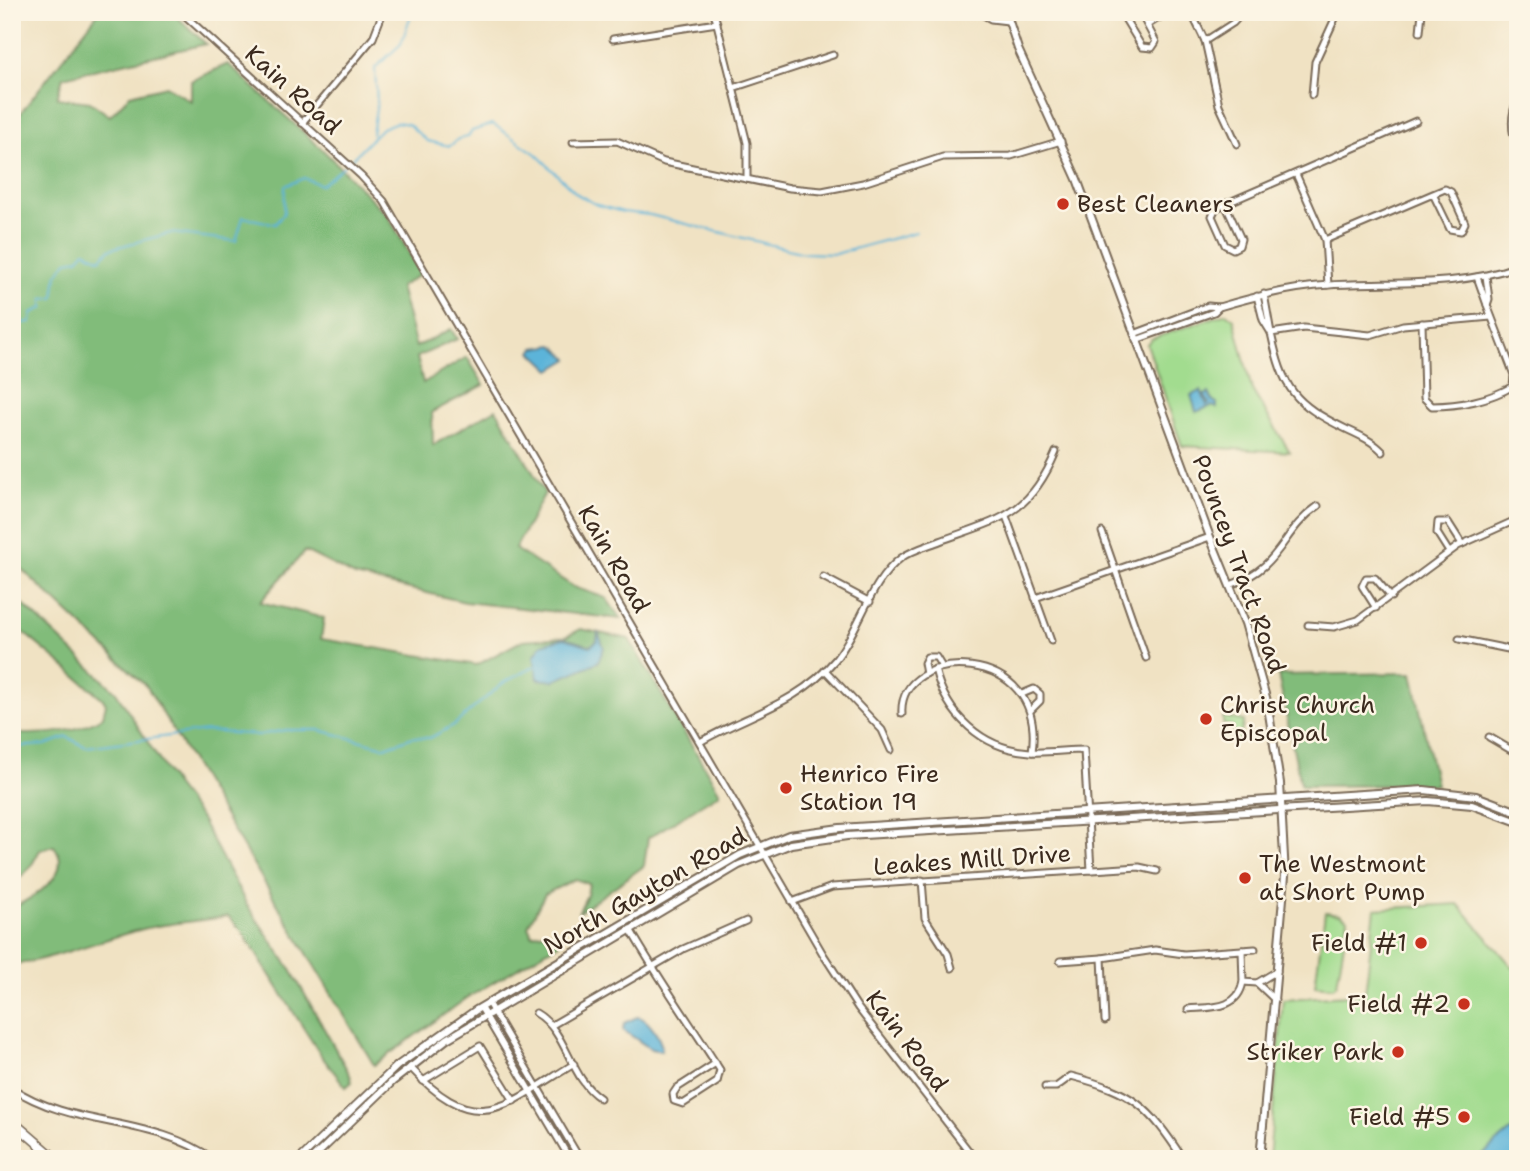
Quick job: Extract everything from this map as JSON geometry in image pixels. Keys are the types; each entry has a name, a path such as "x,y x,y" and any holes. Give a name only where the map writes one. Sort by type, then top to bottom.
{"highway":[{"path":"12,1121 56,1159"}],"main road":[{"name":"Pouncey Tract Road","path":"1006,12 1018,49 1061,141 1230,585 1253,648 1267,701 1281,798 1284,876 1260,1159"},
{"name":"North Gayton Road","path":"300,1159 397,1066 488,1003 724,864 789,835 823,830 1088,811 1441,791 1484,798 1518,811"},
{"name":"North Gayton Road","path":"314,1158 410,1067 485,1015 764,854 802,842 1282,809 1447,801 1481,807 1518,822"}],"street":[{"name":"Kain Road","path":"181,12 361,176 384,201 792,902 847,991 975,1159"},
{"path":"302,123 373,38 383,12"},
{"path":"714,12 748,149 747,179"},
{"path":"978,12 992,19 1008,21"},
{"path":"1128,12 1125,19 1128,25 1142,47 1149,49 1156,42 1149,24 1140,12"},
{"path":"1149,24 1168,12"},
{"path":"1191,12 1205,41 1219,105 1237,144"},
{"path":"1205,41 1233,23 1243,12"},
{"path":"1311,95 1315,62 1338,12"},
{"path":"1420,32 1422,12"},
{"path":"614,39 717,23"},
{"path":"733,88 833,55"},
{"path":"1518,99 1514,108 1513,126 1518,146"},
{"path":"1225,204 1241,239 1239,246 1233,249 1225,245 1212,216 1216,208 1225,204 1296,174 1416,121"},
{"path":"573,142 617,141 664,162 801,190 835,190 943,157 1011,156 1061,141"},
{"path":"1296,174 1325,240 1328,285"},
{"path":"1325,240 1443,189 1451,192 1465,223 1462,229 1456,232 1450,229 1433,194"},
{"path":"1135,337 1264,294 1328,285 1453,281 1486,276 1518,266"},
{"path":"1486,276 1489,299 1487,305"},
{"path":"1422,323 1424,398 1432,406 1448,406 1500,394 1513,386 1514,375 1477,277"},
{"path":"1264,294 1279,368 1287,387 1301,404 1383,452"},
{"path":"1257,296 1262,320 1271,333"},
{"path":"1271,333 1304,328 1370,335 1403,324 1491,317"},
{"path":"700,742 733,724 784,703 825,670 846,646 886,573 908,554 1006,516 1031,497 1046,478 1056,452"},
{"path":"1230,585 1265,568 1303,518 1318,506"},
{"path":"1006,516 1051,641"},
{"path":"1308,625 1334,627 1358,620 1449,552 1518,519"},
{"path":"1449,552 1437,533 1438,522 1448,522 1462,544"},
{"path":"1102,532 1146,657"},
{"path":"1035,598 1210,537"},
{"path":"823,577 870,602"},
{"path":"1377,608 1362,586 1366,578 1375,578 1391,597"},
{"path":"1459,639 1518,651"},
{"path":"926,674 924,663 927,657 936,657 942,667"},
{"path":"902,714 906,693 935,669 968,666 987,670 1003,677 1022,694 1031,710 1035,726 1032,752"},
{"path":"935,669 942,691 964,723 996,745 1032,752 1084,750 1091,870"},
{"path":"825,670 882,730 891,750"},
{"path":"1022,694 1034,689 1041,694 1040,701 1031,710"},
{"path":"1489,737 1518,754"},
{"name":"Leakes Mill Drive","path":"792,902 832,887 1143,867 1157,871"},
{"path":"922,880 925,918 948,954 952,968"},
{"path":"552,1025 683,949 746,921"},
{"path":"630,929 652,967 716,1063 721,1073 717,1082 683,1104 674,1101 674,1091 716,1063"},
{"path":"1060,961 1155,950 1184,954 1255,949"},
{"path":"1188,1009 1225,1006 1241,991 1241,950"},
{"path":"1102,958 1105,1021"},
{"path":"1242,982 1257,983 1278,971"},
{"path":"1257,983 1275,1000"},
{"path":"488,1003 580,1159"},
{"path":"481,1008 570,1159"},
{"path":"536,1013 552,1025 589,1090 600,1098"},
{"path":"423,1081 480,1046 514,1101"},
{"path":"410,1067 451,1103 467,1109 498,1109 574,1064"},
{"path":"1045,1087 1056,1087 1071,1076 1137,1101 1154,1116 1183,1159"},
{"path":"12,1088 54,1110 151,1132 179,1141 213,1159"}],"green space":[{"path":"99,12 172,12 206,44 63,77 57,98 90,102 110,116 130,95 166,86 191,101 191,81 228,64 323,150 388,216 421,274 400,287 416,347 451,329 457,339 417,357 423,383 467,357 484,385 432,412 433,445 496,409 545,493 515,549 574,587 606,598 621,619 465,602 355,576 305,551 260,602 324,618 321,639 477,665 523,640 565,637 581,629 629,639 720,793 648,838 644,866 578,913 589,884 575,879 545,894 528,926 532,935 549,931 561,942 467,998 374,1065 147,687 12,560 12,116 15,120","holes":["598,633 598,662 565,638 590,646 597,641"]},
{"path":"1226,313 1234,319 1252,390 1290,452 1182,446 1147,344 1151,339"},
{"path":"12,594 116,692 175,785 201,819 247,905 290,968 350,1075 352,1082 346,1087 322,1057 243,933 228,916 143,929 46,958 12,965 12,908 41,891 50,883 60,866 54,846 40,850 30,868 12,885 12,746 18,734 62,731 94,722 103,716 106,704 12,623"},
{"path":"1412,673 1436,785 1301,786 1278,675"},
{"path":"1223,717 1244,721 1239,741 1233,739 1232,726 1223,724"},
{"name":"Striker Park","path":"1458,904 1518,973 1518,1159 1269,1159 1283,999 1365,994 1375,909"},
{"path":"1325,912 1340,914 1348,919 1337,984 1333,987 1315,985"}],"water":[{"path":"554,345 569,359 551,370 532,352 535,348"},
{"path":"1201,391 1207,405 1209,403 1204,395 1209,393 1217,403 1217,408 1212,406 1196,412 1191,395"},
{"path":"598,632 604,648 598,662 554,681 538,679 534,656 542,644 564,638 590,646 597,641"},
{"path":"637,1017 646,1021 654,1030 662,1051 651,1049 623,1030 624,1023"},
{"path":"1518,1125 1518,1159 1477,1159"}],"waterway":[{"path":"372,134 377,102 375,68 401,44 412,12"},
{"path":"350,161 382,128 397,122 408,124 427,141 450,146 458,139 468,137 472,131 493,124 536,154 577,194 597,205 623,212 650,215 804,253 835,254 916,232"},
{"path":"12,324 31,322 32,313 43,308 43,299 54,298 57,275 67,261 78,259 85,251 100,259 110,249 171,233 236,241 243,217 275,224 284,213 285,186 304,178 321,185 344,166"},
{"path":"12,747 45,745 67,737 86,747 207,731 259,735 286,730 319,730 385,747 413,737 430,738 454,725 503,683 535,666"}],"place":[{"name":"Best Cleaners","path":"1063,204"},
{"name":"Christ Church Episcopal","path":"1206,719"},
{"name":"Henrico Fire Station 19","path":"786,788"},
{"name":"The Westmont at Short Pump","path":"1245,878"},
{"name":"Field #1","path":"1421,943"},
{"name":"Field #2","path":"1464,1004"},
{"name":"Striker Park","path":"1398,1052"},
{"name":"Field #5","path":"1464,1117"}]}
